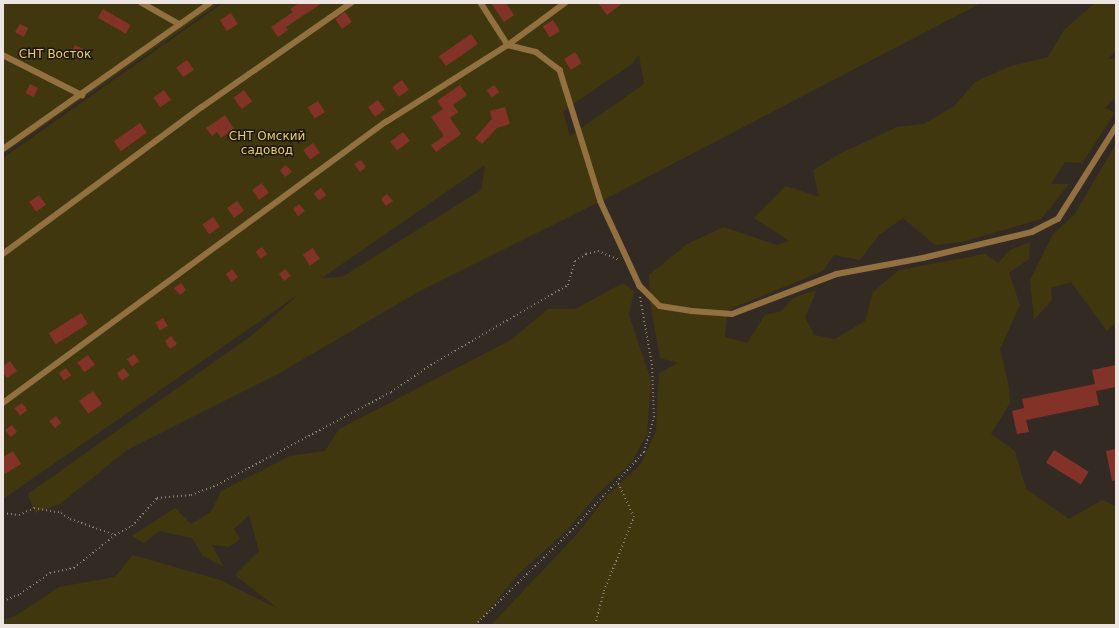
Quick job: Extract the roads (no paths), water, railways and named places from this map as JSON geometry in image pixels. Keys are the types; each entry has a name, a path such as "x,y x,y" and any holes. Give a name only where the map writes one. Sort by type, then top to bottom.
{"lane":[{"path":"142,3 179,24"},
{"path":"3,150 210,3"},
{"path":"3,254 202,107 351,3"},
{"path":"481,3 508,45 536,52 560,70 601,202 640,286 660,306 732,314 837,274 923,258 1032,232 1058,219 1116,127"},
{"path":"3,403 386,122 508,45 565,3"},
{"path":"3,55 82,95"}],"park label":[{"name":"СНТ Восток","path":"55,55"},
{"name":"СНТ Омский садовод","path":"267,144"}]}
